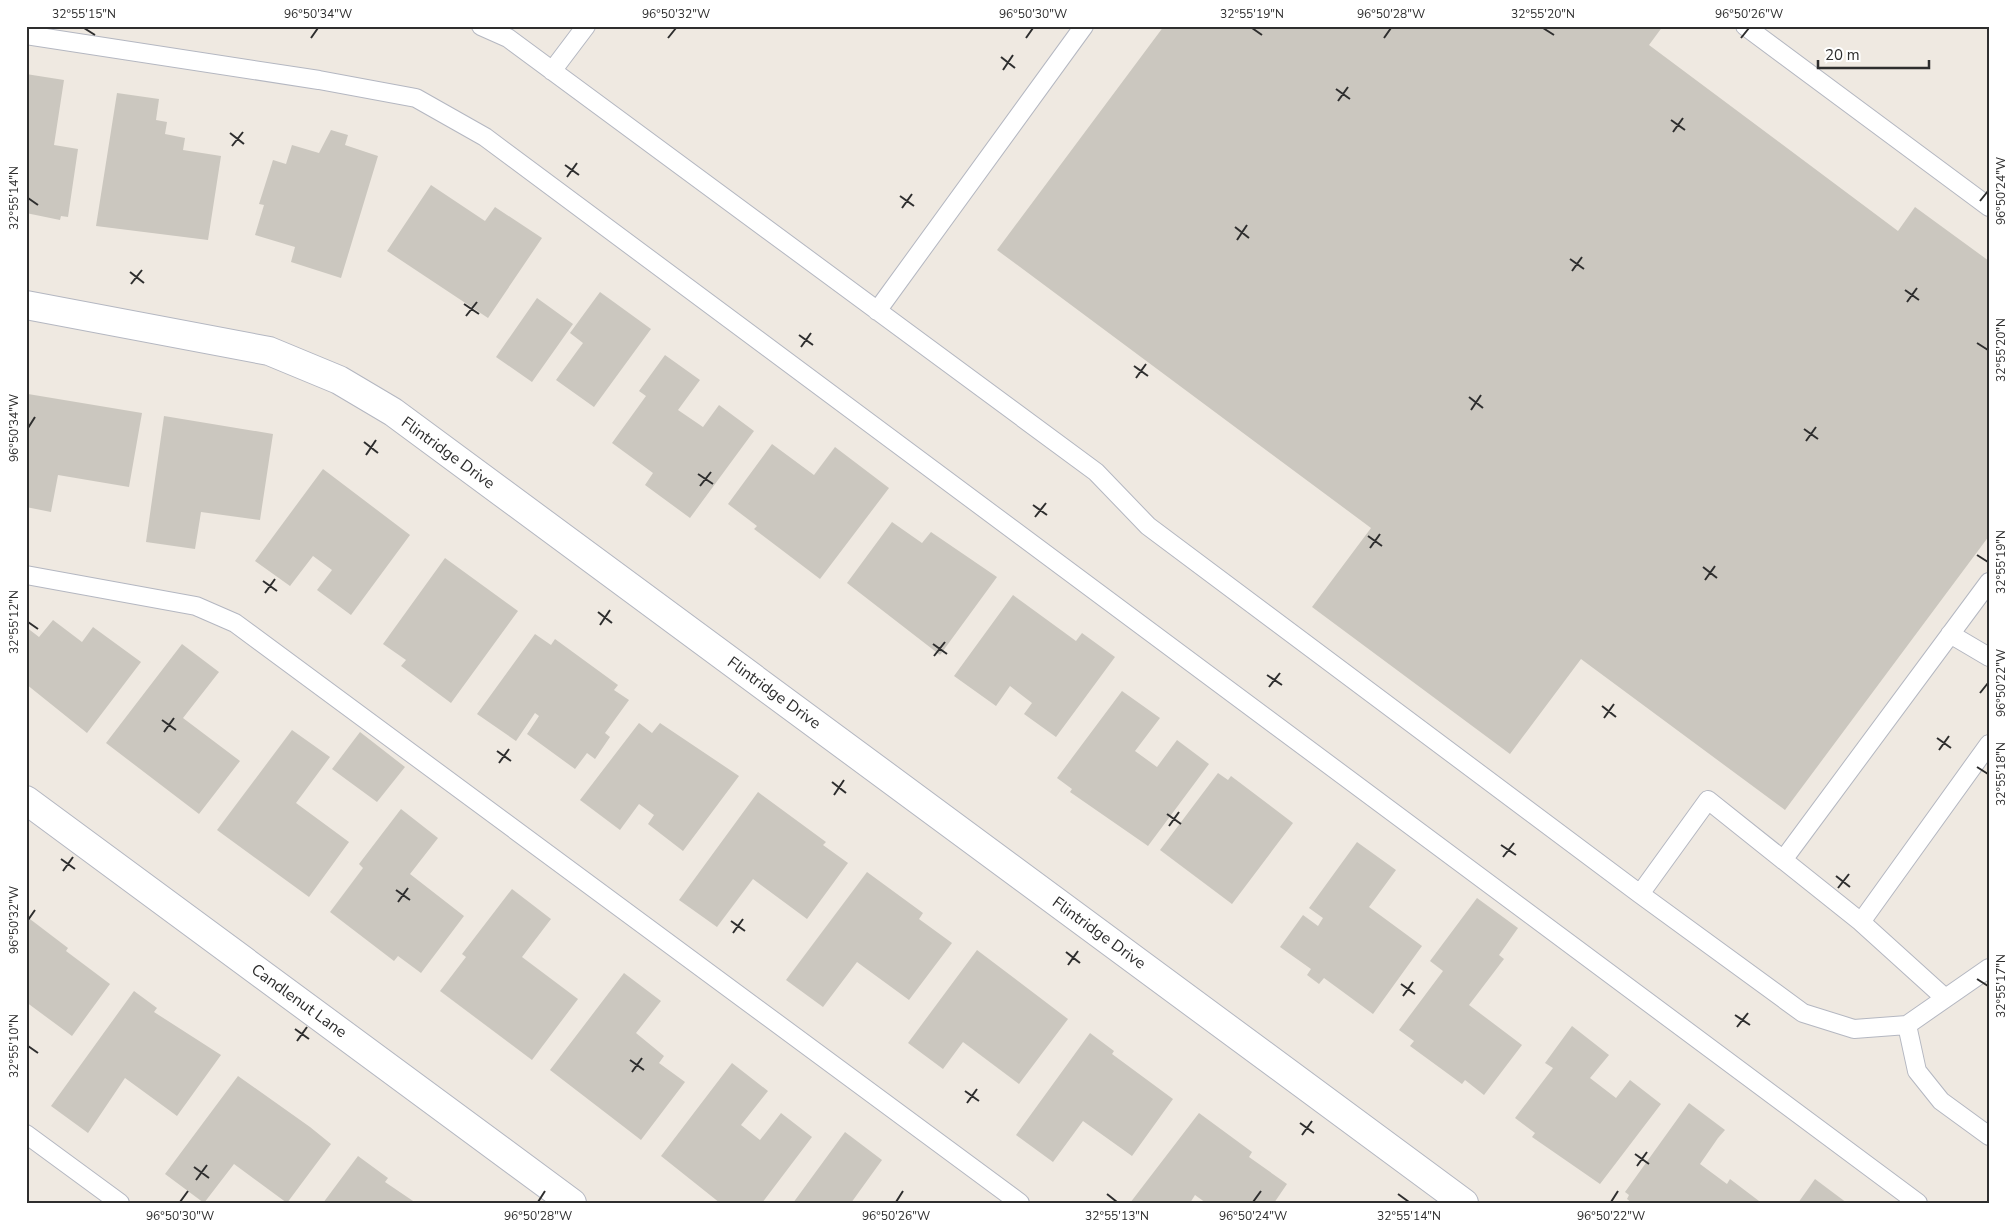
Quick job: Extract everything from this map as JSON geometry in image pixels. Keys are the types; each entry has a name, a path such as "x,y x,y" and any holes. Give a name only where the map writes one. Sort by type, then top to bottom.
{"street":[{"name":"Flintridge Drive","path":"26,305 269,351 339,380 393,412 1464,1203"},
{"name":"Candlenut Lane","path":"26,800 572,1203"}],"lane":[{"path":"482,26 508,38 1096,472 1148,526 1640,894 1803,1013 1854,1029 1907,1024 1989,968"},
{"path":"552,71 586,26"},
{"path":"878,311 1084,26"},
{"path":"1745,26 1989,207"},
{"path":"26,35 319,80 416,98 484,137 1918,1203"},
{"path":"26,575 196,606 235,623 1020,1203"},
{"path":"1783,860 1989,582"},
{"path":"1950,634 1989,657"},
{"path":"1861,922 1989,744"},
{"path":"1640,894 1708,800 1861,922 1945,998"},
{"path":"1907,1024 1917,1070 1940,1101 1989,1136"},
{"path":"26,1134 120,1203"}],"building":[{"path":"1164,26 1663,26 1649,45 1898,231 1915,207 1989,261 1989,536 1785,810 1581,659 1510,754 1312,607 1371,528 997,250"},
{"path":"26,74 64,80 54,145 78,149 68,217 61,216 60,220 26,213"},
{"path":"117,93 159,99 156,120 167,122 165,134 185,138 183,150 221,156 208,240 96,226"},
{"path":"331,130 348,135 345,145 378,156 341,278 291,262 295,247 255,235 264,205 259,204 273,160 286,164 292,145 319,153"},
{"path":"431,185 485,221 495,207 542,238 488,318 387,251"},
{"path":"600,292 651,329 594,407 556,380 583,343 570,333"},
{"path":"537,298 573,324 532,382 496,357"},
{"path":"665,355 700,380 678,410 703,427 719,405 754,431 690,518 645,485 653,473 612,443 646,396 639,391"},
{"path":"28,394 142,413 129,487 58,475 51,512 26,507 26,403"},
{"path":"164,416 273,434 260,520 201,512 195,549 146,542"},
{"path":"772,444 814,475 835,447 889,488 820,579 754,529 757,526 728,504"},
{"path":"323,469 410,535 351,615 317,590 332,570 313,556 290,586 255,561"},
{"path":"892,522 922,543 931,532 997,577 940,655 847,583"},
{"path":"445,558 518,611 451,703 401,666 406,660 383,644"},
{"path":"1013,595 1076,641 1082,633 1115,657 1056,737 1024,714 1032,703 1010,686 996,706 954,676"},
{"path":"53,620 82,642 93,627 141,662 87,733 26,684 26,627 39,637"},
{"path":"535,634 551,645 555,639 618,685 614,690 629,700 605,733 610,737 595,759 587,753 575,769 527,734 539,716 535,713 516,741 477,714"},
{"path":"182,644 219,672 183,718 240,761 199,814 106,743"},
{"path":"1122,691 1160,718 1135,751 1157,767 1177,740 1209,764 1148,846 1070,792 1072,789 1057,778"},
{"path":"639,723 652,733 660,723 739,776 683,851 648,824 654,815 639,804 620,830 580,800"},
{"path":"292,730 330,757 296,803 349,842 309,897 217,830"},
{"path":"360,732 405,767 377,802 332,769"},
{"path":"1218,773 1228,780 1231,776 1293,823 1232,904 1160,850"},
{"path":"758,792 826,842 823,845 848,863 807,919 753,879 717,927 679,900"},
{"path":"401,809 438,838 410,874 464,916 421,973 398,956 394,961 330,912 363,868 359,864"},
{"path":"1357,842 1396,870 1369,907 1422,946 1373,1014 1324,978 1319,984 1307,975 1311,969 1280,947 1303,915 1318,926 1323,918 1309,908"},
{"path":"867,872 923,913 919,919 952,943 909,1000 857,962 823,1007 786,980"},
{"path":"512,889 551,919 522,957 578,999 532,1060 440,991 466,957 462,954"},
{"path":"1477,898 1518,928 1499,955 1504,959 1469,1005 1522,1045 1484,1095 1465,1080 1462,1084 1410,1046 1414,1041 1399,1030 1443,971 1430,961"},
{"path":"26,916 68,948 66,951 110,984 72,1036 26,1002"},
{"path":"977,950 1068,1019 1019,1084 963,1042 943,1069 908,1043"},
{"path":"624,973 661,1001 636,1033 664,1056 659,1063 685,1082 641,1140 550,1070"},
{"path":"134,991 157,1008 154,1012 221,1055 177,1116 125,1078 88,1133 51,1106"},
{"path":"1572,1026 1609,1055 1590,1078 1616,1098 1630,1080 1661,1104 1600,1184 1532,1137 1535,1133 1515,1118 1553,1068 1545,1063"},
{"path":"1090,1033 1114,1051 1112,1054 1173,1099 1132,1156 1083,1121 1053,1162 1016,1135"},
{"path":"732,1063 768,1091 741,1125 760,1140 781,1113 812,1137 762,1203 720,1203 661,1156"},
{"path":"238,1076 331,1144 287,1203 234,1164 204,1203 165,1174"},
{"path":"1689,1103 1725,1130 1700,1164 1727,1184 1730,1179 1759,1201 1758,1203 1632,1203 1627,1199 1629,1195 1625,1192"},
{"path":"1199,1113 1252,1152 1249,1157 1287,1184 1274,1203 1206,1203 1195,1195 1190,1203 1130,1203"},
{"path":"845,1132 882,1160 851,1203 793,1203"},
{"path":"358,1156 388,1178 385,1182 416,1203 323,1203"},
{"path":"1815,1179 1847,1203 1798,1203"}]}
